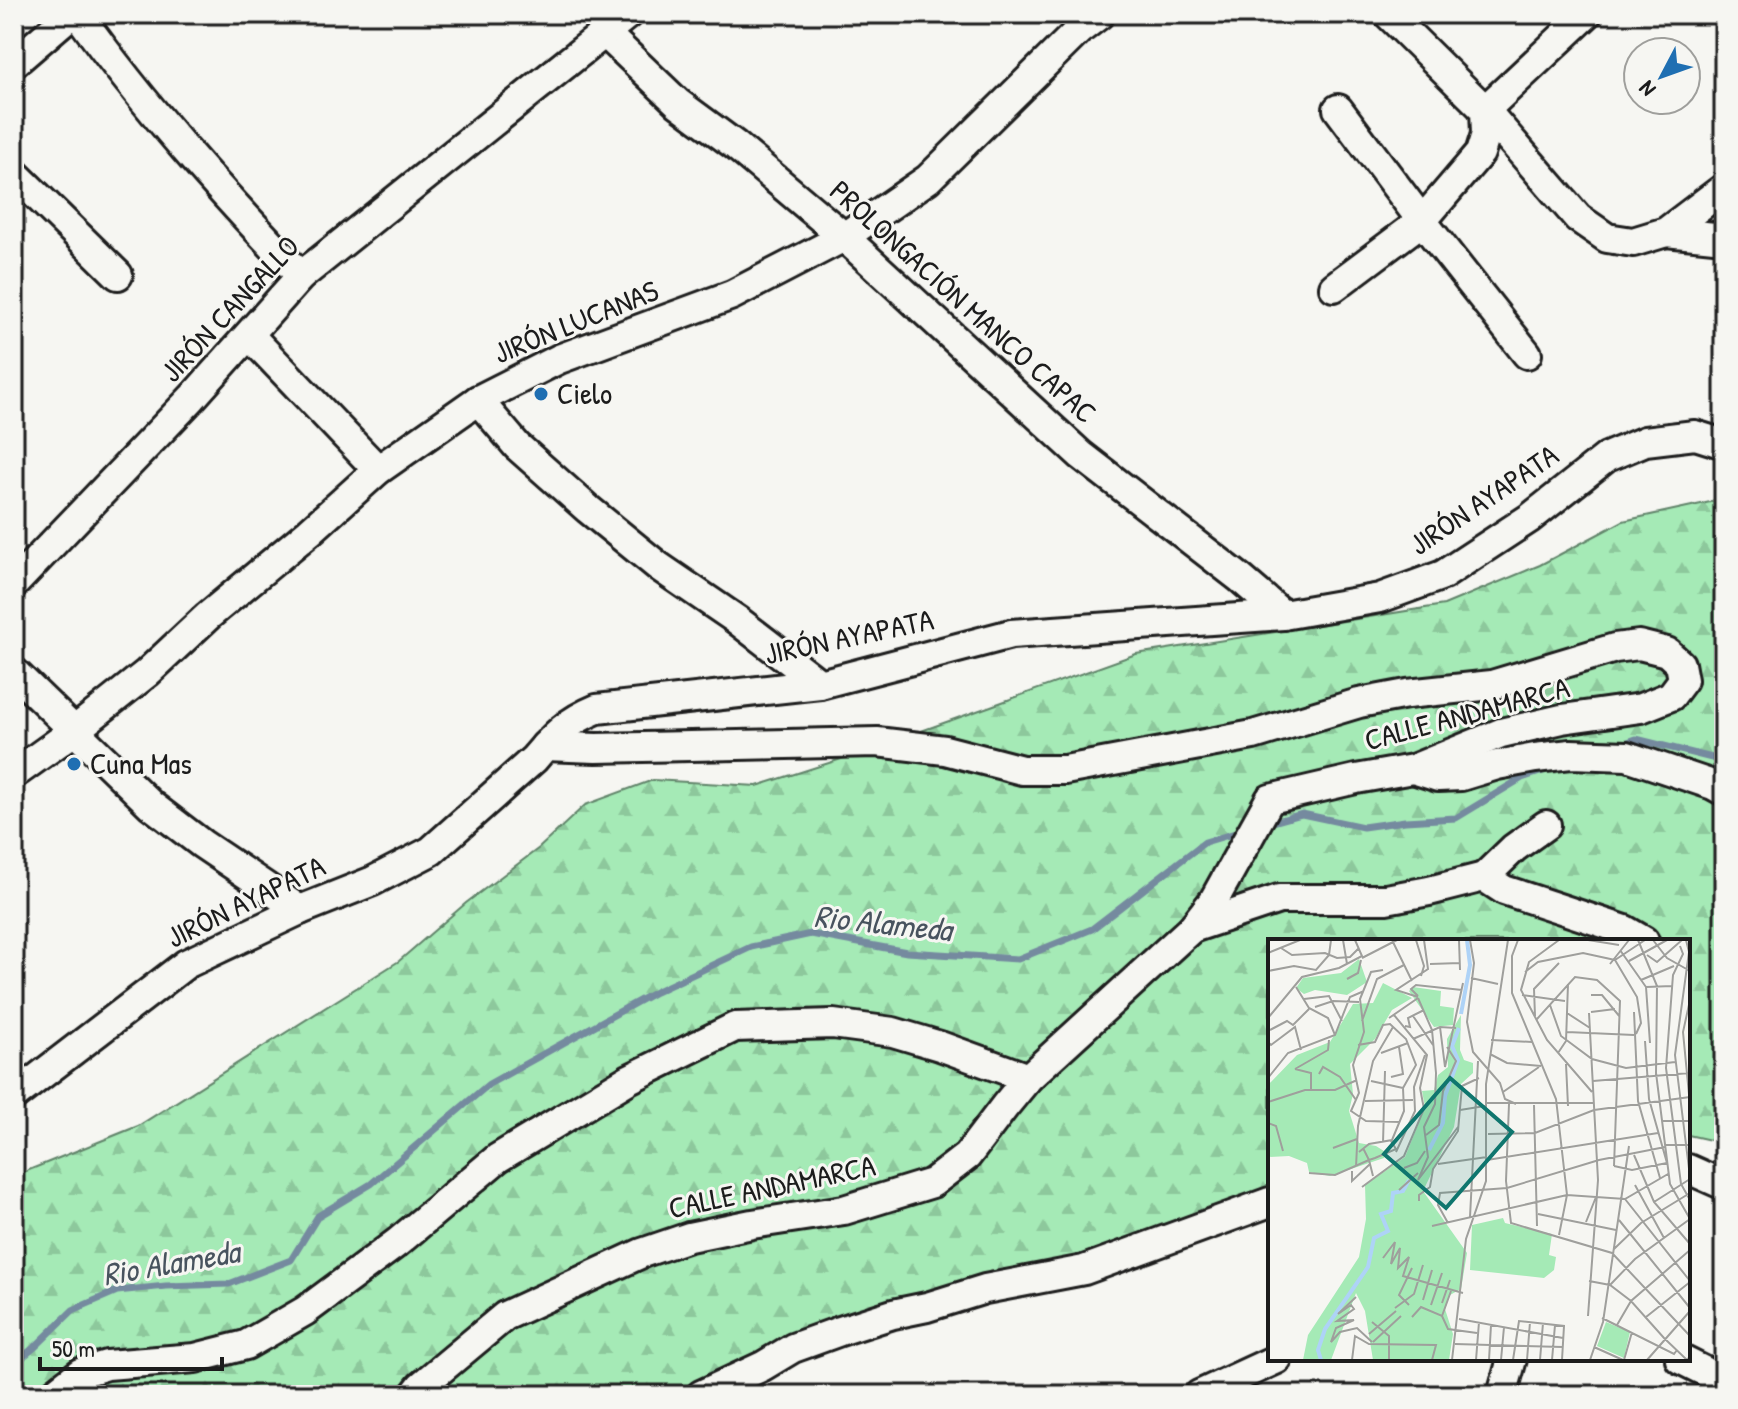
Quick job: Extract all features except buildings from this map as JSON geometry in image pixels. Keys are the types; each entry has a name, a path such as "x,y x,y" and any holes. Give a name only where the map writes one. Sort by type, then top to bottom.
{"street":[{"path":"14,63 71,14"},
{"path":"78,14 159,119 229,200 301,276"},
{"name":"JIRÓN CANGALLO","path":"14,584 192,398 301,276 628,14"},
{"name":"JIRÓN LUCANAS","path":"14,774 147,673 208,616 378,470 478,400 559,359 732,295 844,237 928,179 1079,30 1100,14"},
{"path":"1388,14 1485,110 1578,218 1607,238 1633,242 1666,232 1724,188"},
{"path":"1334,287 1422,221 1480,153 1486,134 1485,110 1587,14"},
{"name":"PROLONGACIÓN MANCO CAPAC","path":"605,33 678,103 735,145 844,237 1081,455 1283,615"},
{"path":"1338,109 1527,354"},
{"path":"14,173 118,275"},
{"path":"1666,232 1724,238"},
{"path":"249,335 378,470"},
{"path":"478,400 517,446 588,509 658,566 737,620 820,684"},
{"name":"JIRÓN AYAPATA","path":"14,1096 186,964 300,910 373,881 431,851 534,759 574,718 597,709 820,684 1011,634 1283,615 1380,598 1443,575 1530,518 1607,457 1645,441 1695,435 1724,444"},
{"name":"CALLE ANDAMARCA","path":"414,1395 505,1316 642,1253 689,1237 844,1210 932,1183 967,1156 1028,1078 1192,928 1214,900 1270,799 1413,769 1501,733 1562,719 1641,708 1671,696 1683,680 1680,664 1667,652 1639,645 1615,648 1492,685 1407,694 1359,703 1253,735 1065,770 1022,770 945,750 877,742 596,748 545,746"},
{"path":"14,672 151,805 202,844 300,910"},
{"path":"1413,769 1438,777 1461,776 1535,758 1571,754 1627,756 1724,791"},
{"path":"1192,928 1279,899 1386,899 1484,877 1514,848 1546,825"},
{"path":"1484,877 1504,890 1625,930 1641,939"},
{"path":"52,1395 80,1373 107,1365 195,1358 246,1345 305,1311 398,1242 498,1158 629,1079 735,1027 833,1024 893,1032 1028,1078"},
{"path":"1690,1170 1724,1185"},
{"path":"701,1395 793,1348 840,1331 985,1289 1084,1270 1268,1203"},
{"path":"1199,1395 1273,1361"},
{"path":"1502,1395 1511,1361"},
{"path":"1684,1361 1724,1381"}],"green space":[{"path":"1724,499 1724,1143 1690,1135 1690,939 1268,939 1268,1196 696,1395 14,1395 14,1176 138,1126 399,961 466,903 539,848 585,805 653,780 757,786 857,754 1136,654 1444,605 1540,565 1623,521"}],"waterway":[{"name":"Rio Alameda","path":"1622,744 1636,739 1724,761"},
{"name":"Rio Alameda","path":"1266,824 1302,814 1363,827 1456,818 1522,778 1549,769"},
{"name":"Rio Alameda","path":"14,1364 73,1310 117,1291 229,1284 291,1260 318,1216 371,1184 489,1084 655,992 751,947 811,934 907,952 1018,959 1092,929 1205,842 1242,831"}],"place":[{"name":"Cielo","path":"541,394"},
{"name":"Cuna Mas","path":"74,764"}]}
